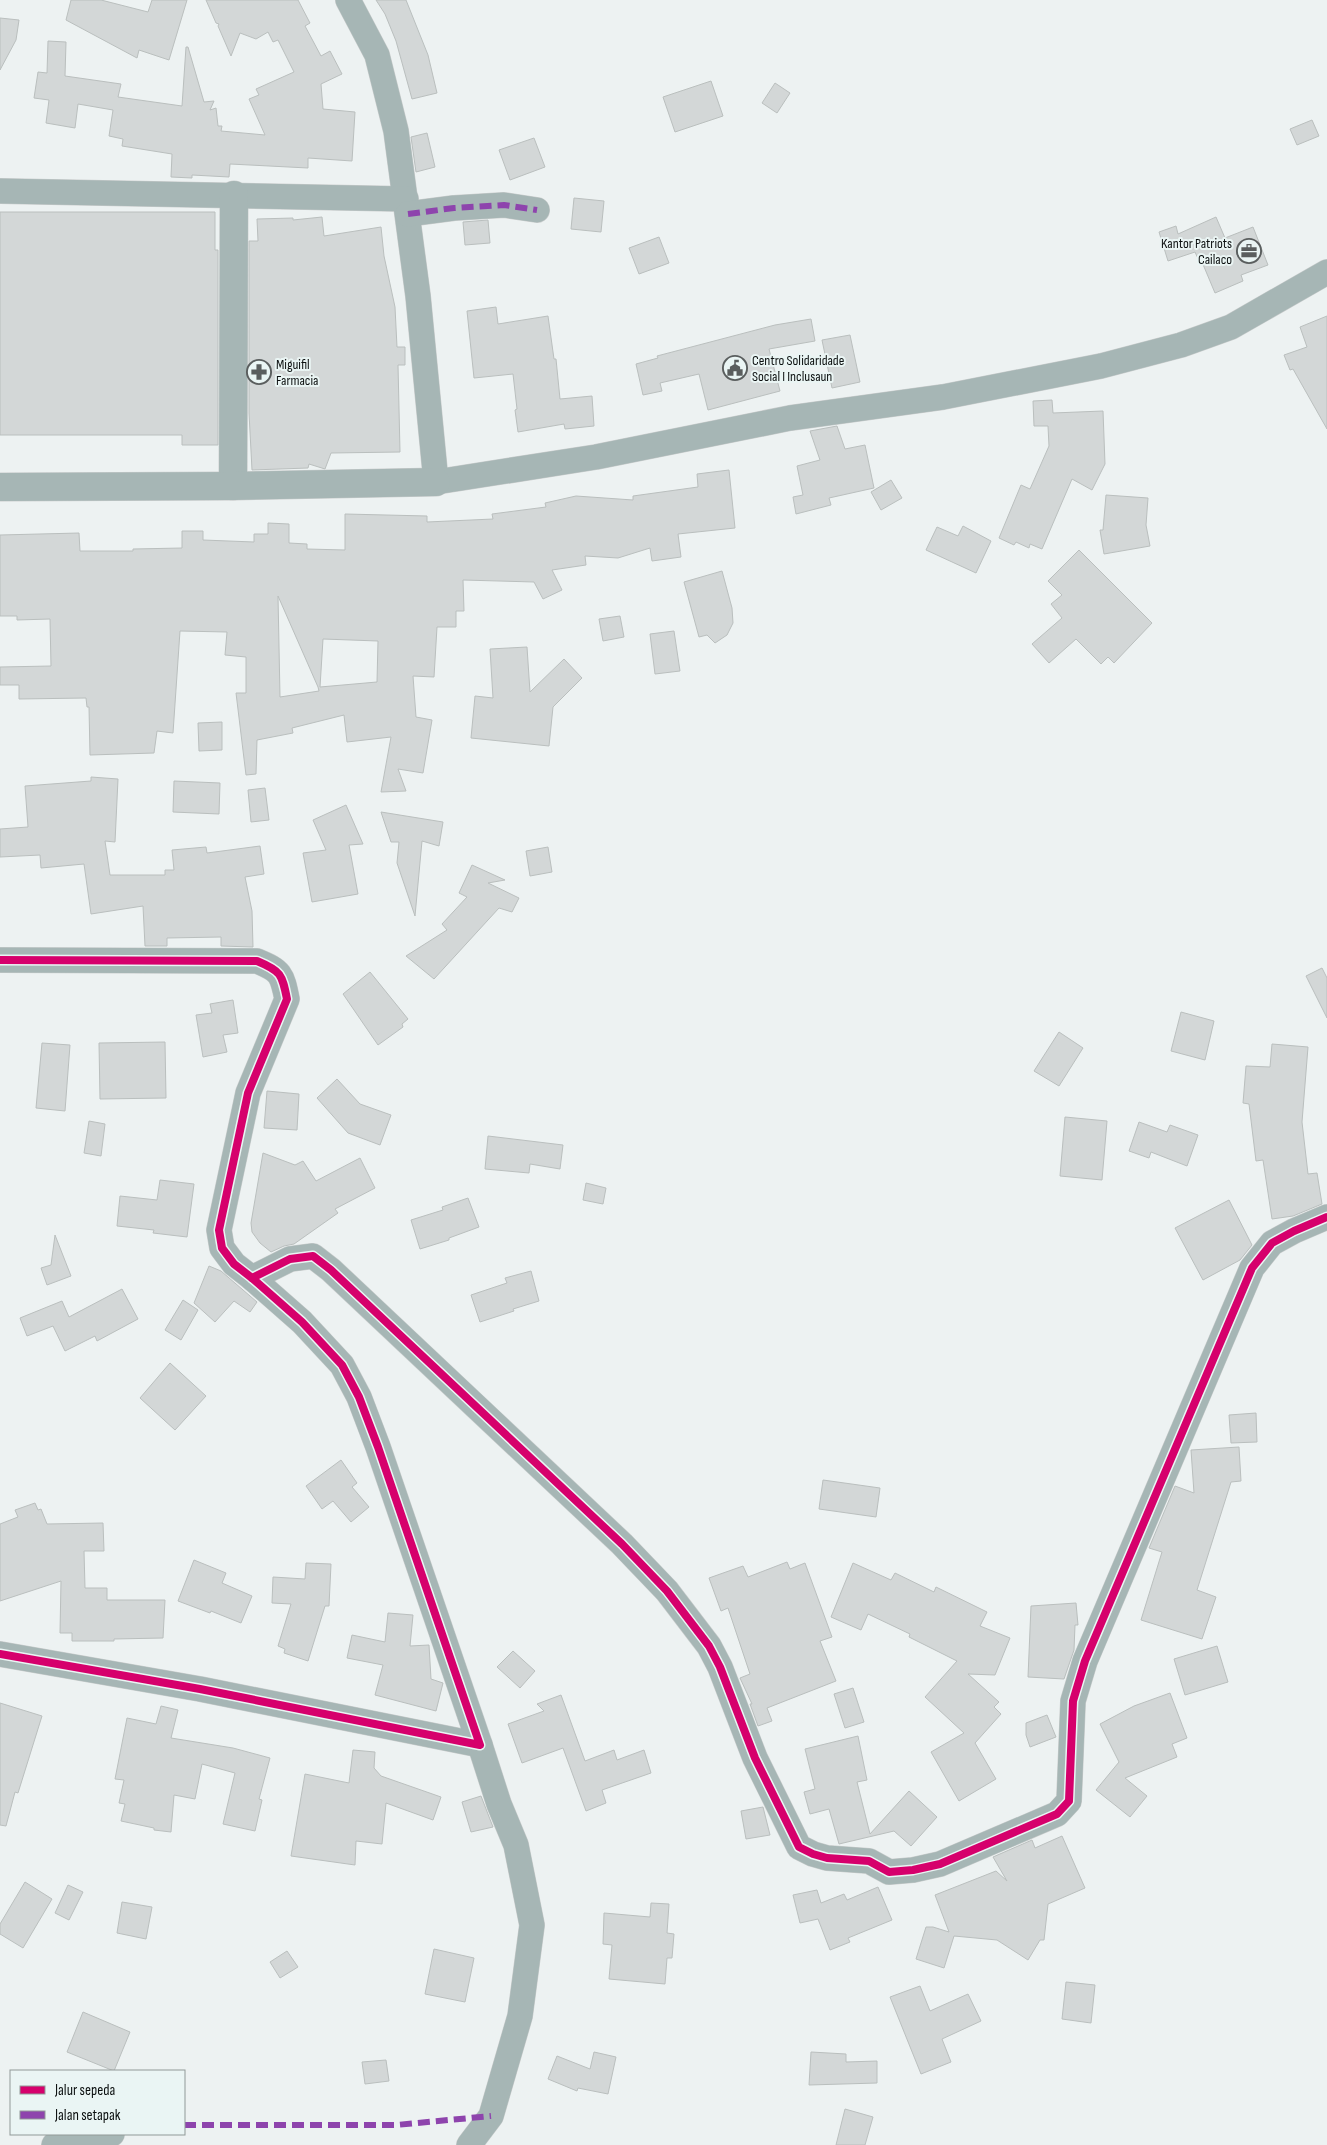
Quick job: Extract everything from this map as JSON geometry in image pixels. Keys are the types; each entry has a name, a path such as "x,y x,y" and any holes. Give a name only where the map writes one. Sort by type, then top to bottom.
{"street":[{"path":"348,0 377,55 396,131 418,296 436,482"},
{"path":"0,191 234,195 407,207 454,208 504,205 537,210"},
{"path":"233,486 234,195"},
{"path":"0,487 233,486 436,482 596,457 790,418 943,397 1101,366 1181,346 1231,327 1326,274"},
{"path":"0,960 258,961 276,969 284,983 287,999 248,1093 219,1230 222,1248 234,1264 302,1322 342,1365 359,1397 378,1447 499,1804 516,1845 532,1925 520,2016 491,2116 469,2145"},
{"path":"252,1278 290,1258 313,1256 331,1270 622,1544 667,1591 713,1653 755,1758 799,1847 827,1858 869,1862 889,1872 912,1870 940,1864 1057,1814 1069,1801 1073,1701 1085,1661 1252,1268 1272,1243 1327,1217"},
{"path":"0,1654 200,1689 480,1745"},
{"path":"54,2145 107,2135"}],"building":[{"path":"71,0 101,0 148,12 152,0 187,0 169,60 139,50 137,58 66,20"},
{"path":"206,0 298,0 310,23 305,26 321,56 330,51 342,74 321,84 323,109 355,112 352,161 308,158 308,168 230,164 229,177 192,175 192,178 171,177 172,154 122,146 123,139 109,136 113,110 78,104 75,128 46,123 49,100 34,98 38,72 47,73 48,41 66,42 65,76 121,84 118,97 182,106 186,47 188,47 204,102 214,101 210,110 216,108 218,126 222,126 221,131 265,135 249,99 259,95 256,89 294,72 278,40 273,42 268,32 256,39 240,33 231,56 218,26 219,24 216,23"},
{"path":"376,0 406,0 428,55 437,93 412,99 396,41 385,14"},
{"path":"0,18 19,20 16,40 0,70"},
{"path":"711,81 723,116 675,132 663,97"},
{"path":"775,83 790,93 777,113 762,103"},
{"path":"1312,120 1319,136 1297,145 1290,129"},
{"path":"427,133 435,167 416,172 411,137"},
{"path":"534,138 545,167 510,180 499,150"},
{"path":"574,198 604,201 601,232 571,229"},
{"path":"0,212 215,212 215,250 218,250 218,445 182,445 182,435 0,435"},
{"path":"322,217 324,236 381,227 384,256 395,307 397,347 405,347 405,365 398,365 400,452 331,453 325,469 309,464 308,468 252,470 249,413 249,241 258,241 257,219 293,218 293,220"},
{"path":"1216,217 1225,238 1253,227 1268,265 1241,275 1243,281 1215,293 1202,262 1200,263 1195,252 1168,261 1159,232 1176,226 1178,234"},
{"path":"488,220 490,243 465,245 463,222"},
{"path":"659,237 669,263 639,274 629,248"},
{"path":"496,307 498,324 548,316 554,359 556,359 560,399 592,396 594,426 565,429 564,424 518,432 513,374 474,378 467,311"},
{"path":"1327,316 1327,429 1293,369 1290,370 1284,355 1307,347 1300,327"},
{"name":"Centro Solidaridade Social I Inclusaun","path":"811,319 815,341 769,349 780,391 708,410 699,374 660,383 662,391 643,395 636,364 658,358 657,356 775,325"},
{"path":"850,335 860,382 832,388 822,340"},
{"path":"1052,400 1053,413 1103,411 1105,464 1092,490 1072,479 1042,549 1030,544 1029,548 1016,542 1014,545 999,538 1021,485 1030,489 1049,446 1048,426 1034,426 1033,401"},
{"path":"837,426 845,449 865,445 874,488 829,498 831,505 796,514 793,497 803,495 797,466 820,460 810,431"},
{"path":"729,470 735,528 678,534 681,557 652,561 650,548 618,558 585,556 586,565 552,570 562,590 543,599 534,582 463,580 464,611 456,611 456,627 437,627 434,677 413,676 416,717 432,720 423,773 398,769 406,791 381,792 391,737 347,742 344,715 292,728 293,733 257,740 256,774 246,775 236,693 246,693 246,657 225,655 227,632 180,631 173,733 157,731 154,753 90,755 89,707 87,707 86,698 19,699 19,685 0,685 0,667 51,666 50,619 17,620 17,616 0,616 0,535 79,533 80,551 133,551 133,549 182,548 182,531 203,531 203,540 254,542 254,534 268,534 268,523 289,524 289,543 307,544 307,549 345,550 345,514 427,516 427,522 493,519 492,514 546,507 545,503 576,496 633,500 633,496 698,487 697,474","holes":["278,596 318,687 319,691 280,697","323,639 378,641 377,682 320,687"]},
{"path":"891,480 902,498 881,510 871,492"},
{"path":"1106,495 1148,498 1146,525 1150,546 1104,554 1100,530 1103,530"},
{"path":"963,526 991,541 976,573 926,550 937,527 958,536"},
{"path":"1079,550 1152,623 1114,663 1108,657 1101,664 1076,639 1049,663 1032,644 1062,618 1051,604 1062,595 1048,581"},
{"path":"722,571 732,608 733,623 727,635 715,643 707,635 699,637 684,582"},
{"path":"620,616 624,637 603,641 599,619"},
{"path":"674,631 680,671 655,674 650,634"},
{"path":"527,647 530,692 564,659 582,678 553,707 549,746 471,738 475,696 493,698 490,649"},
{"path":"222,722 222,750 199,751 198,723"},
{"path":"91,777 118,779 115,842 105,841 110,875 165,875 165,870 174,870 172,850 206,847 207,853 260,846 264,874 245,877 252,911 253,947 221,946 221,937 167,938 167,946 145,946 143,906 91,914 84,864 41,868 40,855 0,857 0,829 28,827 25,786 91,781"},
{"path":"174,781 220,783 219,814 173,812"},
{"path":"265,788 269,820 251,822 248,790"},
{"path":"346,805 363,844 349,845 358,894 312,902 303,853 326,850 313,820"},
{"path":"381,812 443,822 439,846 422,841 415,916 397,863 399,842 391,842"},
{"path":"548,847 552,872 530,876 526,851"},
{"path":"472,865 505,880 488,883 519,898 512,912 499,908 434,979 406,956 447,930 442,924 467,897 459,893"},
{"path":"1322,968 1327,978 1327,1018 1306,976"},
{"path":"370,972 408,1019 402,1024 403,1027 378,1045 343,994"},
{"path":"233,1000 238,1033 223,1035 227,1052 203,1057 196,1015 212,1013 210,1004"},
{"path":"1181,1012 1214,1021 1205,1060 1171,1051"},
{"path":"1059,1032 1083,1048 1059,1086 1034,1071"},
{"path":"165,1042 166,1098 100,1099 99,1043"},
{"path":"42,1043 70,1045 65,1111 36,1108"},
{"path":"1272,1044 1308,1047 1302,1122 1308,1174 1317,1173 1322,1204 1293,1216 1272,1219 1263,1160 1256,1161 1249,1104 1243,1103 1246,1066 1270,1067"},
{"path":"337,1079 360,1104 391,1115 380,1145 348,1133 317,1098"},
{"path":"267,1091 299,1094 297,1130 264,1128"},
{"path":"1065,1117 1107,1121 1102,1180 1060,1176"},
{"path":"89,1121 105,1124 101,1156 84,1153"},
{"path":"1139,1122 1167,1132 1170,1125 1198,1135 1187,1166 1151,1152 1149,1158 1129,1151"},
{"path":"488,1136 563,1145 560,1169 530,1164 529,1173 485,1169"},
{"path":"263,1153 295,1165 303,1161 316,1181 360,1158 375,1188 335,1209 338,1213 294,1244 271,1252 260,1243 252,1232 251,1223"},
{"path":"160,1180 194,1184 187,1237 153,1233 154,1230 117,1226 120,1196 157,1200"},
{"path":"586,1183 606,1188 603,1204 583,1200"},
{"path":"468,1198 479,1227 449,1238 449,1240 420,1249 411,1220 443,1210 442,1207"},
{"path":"1229,1200 1252,1245 1240,1260 1203,1280 1175,1228"},
{"path":"55,1235 71,1276 47,1285 41,1268 51,1265"},
{"path":"209,1266 221,1271 257,1302 250,1312 234,1301 215,1322 194,1303"},
{"path":"531,1271 539,1301 480,1322 471,1295 507,1283 505,1278"},
{"path":"122,1289 138,1319 97,1341 95,1336 65,1351 53,1326 27,1336 20,1318 62,1301 69,1317"},
{"path":"183,1300 198,1310 181,1340 165,1330"},
{"path":"170,1363 206,1396 175,1430 140,1398"},
{"path":"1256,1413 1257,1442 1231,1443 1229,1415"},
{"path":"1239,1447 1241,1481 1231,1482 1197,1590 1216,1597 1202,1639 1141,1620 1162,1552 1149,1548 1175,1486 1194,1493 1191,1450"},
{"path":"341,1460 357,1483 352,1487 369,1507 351,1522 333,1501 322,1509 306,1486"},
{"path":"823,1480 880,1488 876,1517 819,1509"},
{"path":"35,1503 38,1510 41,1509 47,1524 103,1523 104,1551 84,1551 85,1588 107,1588 107,1600 165,1600 163,1638 72,1641 72,1633 60,1633 61,1581 0,1601 0,1524 18,1517 15,1510"},
{"path":"194,1560 226,1573 222,1583 252,1596 241,1623 178,1601"},
{"path":"787,1562 790,1569 805,1563 832,1637 820,1641 836,1681 767,1708 772,1721 758,1726 750,1704 752,1704 740,1678 750,1674 728,1608 721,1611 709,1578 743,1566 748,1577"},
{"path":"306,1563 331,1564 329,1606 325,1606 308,1661 284,1653 285,1649 278,1646 291,1604 272,1603 273,1577 305,1579"},
{"path":"853,1563 891,1580 895,1573 934,1592 936,1587 987,1612 980,1626 1010,1638 995,1675 968,1674 999,1702 994,1707 1001,1714 975,1743 996,1779 959,1801 931,1752 964,1733 925,1697 957,1661 909,1637 910,1634 868,1614 861,1630 831,1617"},
{"path":"1076,1603 1078,1625 1075,1625 1074,1650 1064,1679 1028,1677 1031,1606"},
{"path":"388,1613 413,1615 410,1646 429,1645 431,1679 443,1683 436,1711 375,1695 383,1665 347,1658 352,1635 385,1642"},
{"path":"1217,1646 1228,1682 1185,1695 1174,1659"},
{"path":"513,1651 535,1671 520,1688 497,1667"},
{"path":"853,1688 864,1722 845,1728 834,1694"},
{"path":"1170,1693 1187,1738 1172,1744 1177,1757 1125,1778 1147,1796 1130,1817 1096,1790 1119,1762 1100,1724 1134,1706"},
{"path":"561,1695 585,1761 614,1750 617,1760 644,1750 651,1773 602,1790 606,1803 586,1811 563,1748 522,1763 508,1724 544,1711 537,1704"},
{"path":"0,1703 42,1716 18,1793 15,1792 6,1826 0,1825"},
{"path":"161,1706 178,1710 171,1738 233,1748 270,1758 259,1799 262,1800 255,1831 223,1824 235,1773 202,1764 195,1799 174,1795 171,1832 154,1830 154,1828 121,1821 125,1804 119,1803 124,1780 115,1779 127,1718 156,1724"},
{"path":"1047,1715 1056,1737 1030,1747 1026,1735 1026,1723"},
{"path":"858,1736 867,1780 857,1782 870,1834 909,1791 937,1817 911,1846 894,1831 839,1844 829,1809 810,1814 804,1792 815,1789 805,1749"},
{"path":"353,1750 375,1752 374,1768 381,1776 441,1797 433,1820 386,1803 382,1844 356,1841 355,1865 291,1856 305,1774 349,1783"},
{"path":"481,1796 493,1827 471,1832 462,1802"},
{"path":"763,1807 770,1835 746,1839 741,1811"},
{"path":"1062,1836 1085,1888 1048,1904 1044,1940 1040,1940 1028,1960 997,1940 954,1936 944,1968 916,1959 926,1927 949,1932 935,1895 996,1871 1007,1881 993,1857 1032,1840 1035,1848"},
{"path":"25,1882 52,1899 23,1948 0,1934 0,1924"},
{"path":"68,1885 83,1892 69,1920 55,1913"},
{"path":"878,1887 892,1920 848,1938 850,1942 830,1950 818,1919 800,1923 793,1895 817,1890 821,1903 844,1894 847,1900"},
{"path":"122,1902 152,1907 146,1939 117,1933"},
{"path":"651,1903 669,1904 667,1933 674,1934 672,1958 667,1958 665,1984 609,1979 612,1945 603,1944 604,1913 650,1917"},
{"path":"434,1949 474,1958 465,2002 425,1994"},
{"path":"287,1951 298,1967 280,1978 270,1962"},
{"path":"1066,1982 1095,1985 1091,2023 1062,2019"},
{"path":"920,1986 930,2011 968,1994 981,2021 942,2039 951,2062 921,2074 890,1997"},
{"path":"83,2012 130,2032 114,2070 67,2052"},
{"path":"594,2052 616,2057 608,2094 578,2088 577,2091 548,2079 557,2056 590,2069"},
{"path":"811,2052 846,2054 846,2062 877,2061 877,2083 809,2085"},
{"path":"386,2060 389,2081 365,2084 362,2062"},
{"path":"845,2109 873,2117 865,2145 836,2145"}],"marked path":[{"path":"408,214 454,208 504,205 537,210"},
{"path":"185,2125 396,2125 491,2116"}],"cycle path":[{"path":"0,960 257,961 279,974 284,984 287,999 248,1093 219,1230 222,1248 234,1264 302,1322 342,1365 359,1397 378,1447 480,1745 200,1689 0,1654"},
{"path":"252,1278 290,1259 313,1256 331,1270 622,1544 667,1591 709,1646 720,1667 755,1758 799,1847 827,1858 869,1861 889,1872 913,1870 940,1864 1057,1814 1069,1801 1073,1701 1085,1661 1252,1268 1272,1243 1327,1217"}],"place":[{"name":"Kantor Patriots Cailaco","path":"1249,251"},
{"name":"Centro Solidaridade Social I Inclusaun","path":"735,368"},
{"name":"Miguifil Farmacia","path":"259,372"}]}
